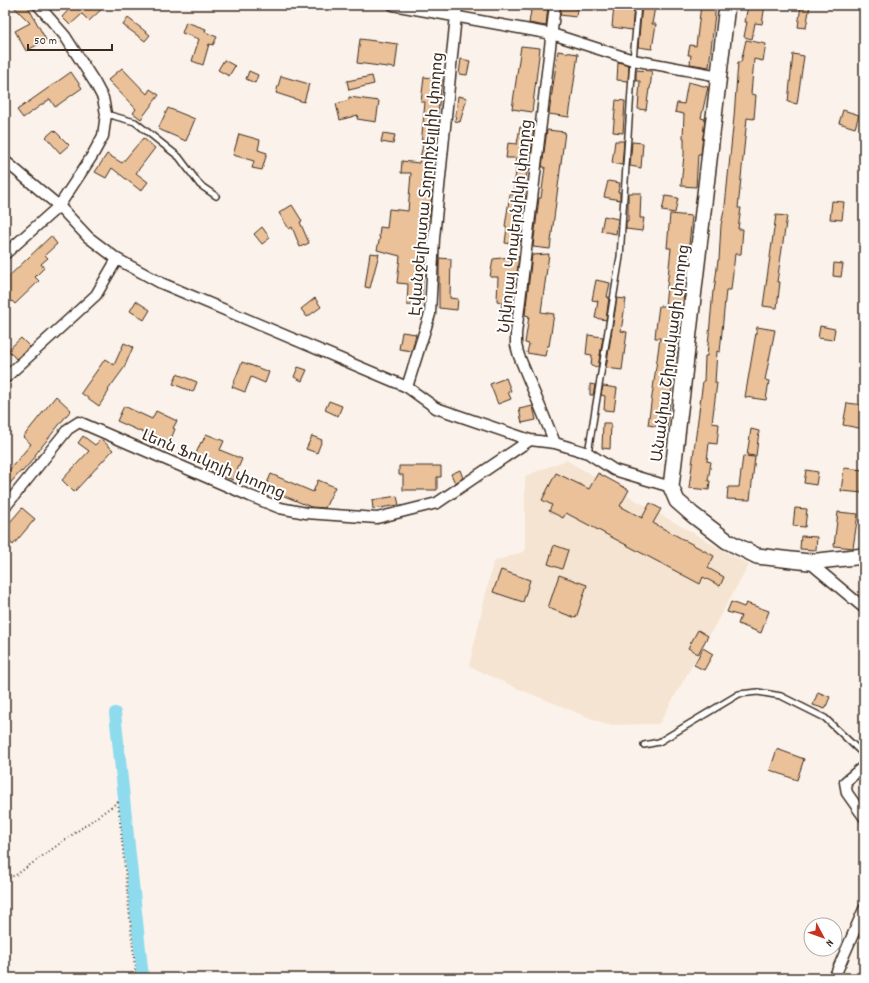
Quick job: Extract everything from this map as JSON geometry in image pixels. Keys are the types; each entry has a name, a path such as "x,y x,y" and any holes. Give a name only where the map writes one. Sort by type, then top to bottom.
{"main road":[{"name":"Անանիա Շիրակացի փողոց","path":"672,487 726,5"},
{"path":"672,487 677,501 727,541 744,551 757,556 809,562 864,556"}],"street":[{"path":"5,254 59,206 92,156 103,136 106,114 103,98 95,83 65,36 38,5"},
{"path":"394,5 552,34 633,60 719,76"},
{"name":"Էվանջելիստա Տորրիչելլիի փողոց","path":"407,387 430,314 434,238 457,5"},
{"name":"Նիկոլայ Կոպերնիկի փողոց","path":"554,5 552,34 516,334 516,345 519,356 555,443"},
{"path":"5,160 59,206 88,237 117,258 161,283 228,310 407,387 436,408 530,440 555,443 588,453 614,470 672,487"},
{"path":"5,378 96,295 117,258"},
{"name":"Լեոն Ֆուկոյի փողոց","path":"5,507 68,429 79,422 280,508 306,513 377,518 437,503 530,440"},
{"path":"809,562 864,608"},
{"path":"864,766 845,782 847,793 864,817"},
{"path":"834,978 864,909"}],"lane":[{"path":"588,453 620,257 638,5"},
{"path":"106,114 135,122 179,157 200,185 216,196"},
{"path":"644,745 659,742 738,694 758,692 781,696 825,718 864,755"}],"path":[{"path":"5,879 16,875 118,802 136,978"}],"shaded area":[{"path":"566,460 749,565 659,724 607,725 514,687 469,666 493,562 525,551 525,476"}],"building":[{"path":"12,5 27,5 46,40 26,51 15,31 30,23"},
{"path":"73,5 106,5 89,21 82,14 70,25 62,17"},
{"path":"528,5 548,5 546,26 529,23 531,11 528,10"},
{"path":"561,5 578,5 576,17 560,15"},
{"path":"614,5 634,5 632,30 612,27"},
{"path":"642,5 655,7 652,24 656,24 652,49 638,47"},
{"path":"701,5 716,5 709,67 690,64 691,55 688,55 690,45 696,46"},
{"path":"748,5 765,5 762,24 755,23 752,39 744,37"},
{"path":"801,5 810,5 806,28 798,27"},
{"path":"128,18 150,35 145,41 123,25"},
{"path":"186,22 206,29 205,32 217,37 213,45 209,44 203,65 192,61 199,39 182,33"},
{"path":"360,39 398,44 395,68 357,63"},
{"path":"746,40 766,44 763,61 754,59 751,94 756,95 754,119 747,118 738,208 741,208 738,229 743,229 741,254 735,254 731,290 726,290 720,352 717,351 715,383 717,383 712,423 719,424 717,444 709,443 707,461 711,462 708,481 710,481 709,490 689,488 704,381 705,356 707,356 713,291 719,260 721,225 725,206 738,62 741,62"},
{"path":"521,46 540,48 532,112 512,109"},
{"path":"558,51 578,54 569,117 549,114"},
{"path":"793,54 804,56 797,104 788,102"},
{"path":"461,59 470,61 467,75 459,74"},
{"path":"224,60 235,66 229,76 218,70"},
{"path":"618,62 629,65 628,81 617,80"},
{"path":"122,68 147,94 150,89 159,95 141,119 133,113 136,109 108,80"},
{"path":"636,70 652,71 646,110 638,109 640,81 636,81"},
{"path":"249,71 258,75 255,83 246,79"},
{"path":"71,72 82,88 55,107 50,99 23,118 17,110"},
{"path":"281,76 309,84 304,102 276,93"},
{"path":"372,76 374,84 349,90 347,81"},
{"path":"424,77 442,79 435,138 433,137 433,155 435,155 431,176 433,177 430,216 428,216 426,275 423,275 422,306 407,305 408,284 397,283 400,256 377,250 380,237 380,227 387,228 389,209 408,211 411,173 401,173 402,161 419,163 423,145 421,145 425,102 421,102"},
{"path":"688,82 708,87 701,118 705,119 701,154 698,154 696,187 681,186 684,155 684,114 675,112 677,103 684,104"},
{"path":"458,96 467,98 460,122 455,121"},
{"path":"349,97 379,101 376,122 357,119 358,115 340,120 336,104 349,100"},
{"path":"616,100 625,101 623,133 613,132"},
{"path":"168,108 195,119 186,141 158,129"},
{"path":"843,110 859,115 855,128 839,123"},
{"path":"520,127 534,128 524,196 526,196 520,245 505,243 507,227 505,226 510,194 513,195 517,163 515,163 516,158 506,158 508,143 517,144"},
{"path":"54,130 69,145 60,153 46,137"},
{"path":"547,130 565,132 550,249 533,247 539,198 541,198 545,167 542,167"},
{"path":"383,133 395,135 393,144 381,142"},
{"path":"239,134 260,140 258,150 267,153 262,170 252,168 254,161 233,155"},
{"path":"143,138 155,148 136,173 148,182 141,191 112,168 106,178 95,172 107,154 122,163"},
{"path":"615,141 624,141 622,165 612,163"},
{"path":"632,142 643,143 641,168 630,166"},
{"path":"608,181 620,183 618,192 620,192 620,200 604,197"},
{"path":"628,193 641,193 640,218 644,218 642,231 626,229 626,221 628,221"},
{"path":"665,196 678,198 675,213 662,211"},
{"path":"832,201 844,202 842,220 830,219"},
{"path":"292,205 302,221 300,222 309,243 300,247 292,227 289,229 279,213"},
{"path":"670,214 692,216 680,331 679,330 667,428 648,425 660,338 655,338 659,306 665,306 671,248 667,248"},
{"path":"776,215 787,216 777,282 780,282 777,308 763,306"},
{"path":"604,216 618,219 616,234 601,231"},
{"path":"262,227 270,238 262,244 254,234"},
{"path":"51,236 57,244 45,255 48,258 41,264 44,268 35,277 39,281 15,304 12,301 5,307 5,280"},
{"path":"370,253 379,254 370,288 365,287"},
{"path":"549,254 541,312 554,314 549,346 547,346 545,356 527,353 529,344 525,343 529,316 525,315 532,255"},
{"path":"519,256 512,314 501,313 502,302 497,301 498,277 490,277 493,259"},
{"path":"439,258 451,259 450,298 458,299 457,310 439,308"},
{"path":"834,263 843,264 841,277 833,276"},
{"path":"596,280 610,283 607,297 609,297 606,320 595,318 598,301 592,300"},
{"path":"315,298 321,307 307,317 301,309"},
{"path":"617,298 626,299 621,331 627,332 622,370 606,368"},
{"path":"136,301 150,310 144,320 130,311"},
{"path":"820,326 835,329 833,340 818,338"},
{"path":"757,327 775,330 765,380 769,381 766,400 745,397"},
{"path":"402,332 416,334 412,351 399,349"},
{"path":"588,335 603,337 598,367 591,366 592,355 586,354"},
{"path":"21,338 30,347 16,359 8,350"},
{"path":"124,343 133,347 124,368 108,390 109,391 99,406 81,393 105,359 114,365"},
{"path":"242,362 269,372 265,383 251,377 245,392 232,387"},
{"path":"298,367 307,370 302,381 294,377"},
{"path":"177,374 197,382 193,392 173,384"},
{"path":"506,378 511,391 508,392 511,399 498,404 490,384"},
{"path":"590,384 595,385 593,395 590,395"},
{"path":"603,386 617,388 614,411 604,410 605,396 601,395"},
{"path":"56,396 71,410 35,455 36,456 5,489 5,475 31,444 23,437"},
{"path":"329,401 342,406 338,416 325,410"},
{"path":"847,403 864,405 864,429 843,425"},
{"path":"124,406 152,419 156,411 177,421 173,428 175,429 171,439 173,440 168,451 152,445 155,438 117,421"},
{"path":"533,406 536,420 522,423 519,409"},
{"path":"603,423 611,423 610,449 602,448"},
{"path":"751,429 759,431 756,456 747,455"},
{"path":"206,434 224,441 220,450 242,459 233,480 211,471 214,464 195,456"},
{"path":"83,436 95,445 101,439 113,450 74,492 62,480 89,451 78,443"},
{"path":"312,436 322,440 317,453 306,449"},
{"path":"743,456 755,457 750,500 727,499 728,487 739,487"},
{"path":"399,466 441,466 441,477 437,477 437,490 403,490 403,475 399,475"},
{"path":"844,468 864,470 863,493 841,491"},
{"path":"460,470 463,478 455,483 451,474"},
{"path":"806,470 818,472 816,485 804,483"},
{"path":"556,473 589,489 598,473 629,490 620,506 642,518 650,503 661,509 653,523 714,556 708,568 724,577 720,586 703,577 700,584 566,513 563,518 549,511 552,505 542,500"},
{"path":"271,474 313,492 318,480 335,487 325,508 311,507 265,488"},
{"path":"397,496 399,505 373,509 372,500"},
{"path":"22,508 35,519 13,545 10,542 5,548 5,528"},
{"path":"795,508 807,509 805,527 793,526"},
{"path":"838,512 858,514 853,548 834,546"},
{"path":"801,536 817,537 816,550 800,549"},
{"path":"554,545 568,550 562,569 548,564"},
{"path":"501,570 530,580 523,602 493,592"},
{"path":"559,575 587,585 576,618 548,608"},
{"path":"731,602 744,607 746,603 769,611 761,633 738,624 741,616 727,612"},
{"path":"698,630 708,636 698,654 688,648"},
{"path":"703,648 713,654 704,670 694,665"},
{"path":"818,692 830,697 825,709 813,705"},
{"path":"777,749 804,759 797,780 770,770"}],"waterway":[{"path":"115,713 143,978"}]}
